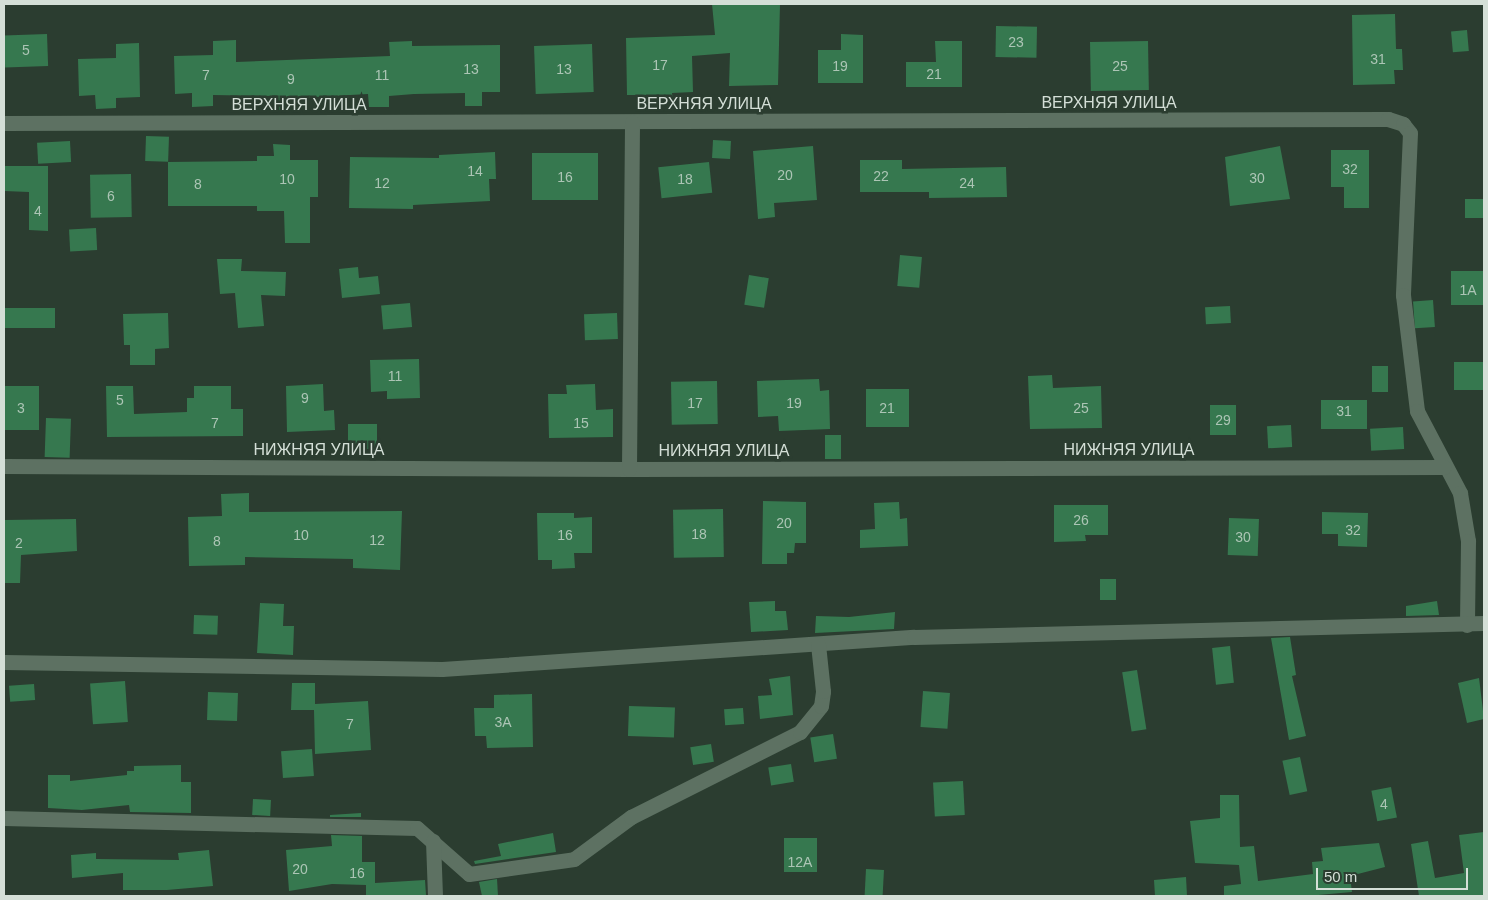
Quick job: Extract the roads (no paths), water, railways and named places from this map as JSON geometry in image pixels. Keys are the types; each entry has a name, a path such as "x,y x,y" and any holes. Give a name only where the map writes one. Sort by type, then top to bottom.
{"street":[{"name":"ВЕРХНЯЯ УЛИЦА","path":"4,123 1388,119 1403,124 1410,133 1403,295 1417,411 1444,467"},
{"path":"629,469 632,122"},
{"name":"НИЖНЯЯ УЛИЦА","path":"4,466 629,469 1444,467"},
{"path":"1444,467 1460,493 1468,541 1467,625"},
{"path":"4,662 442,669 914,637 1467,625 1484,623"},
{"path":"4,818 417,828 433,841 463,872 469,874 574,859 631,817 800,732 821,706 823,691 818,644"},
{"path":"433,841 435,896"}]}
